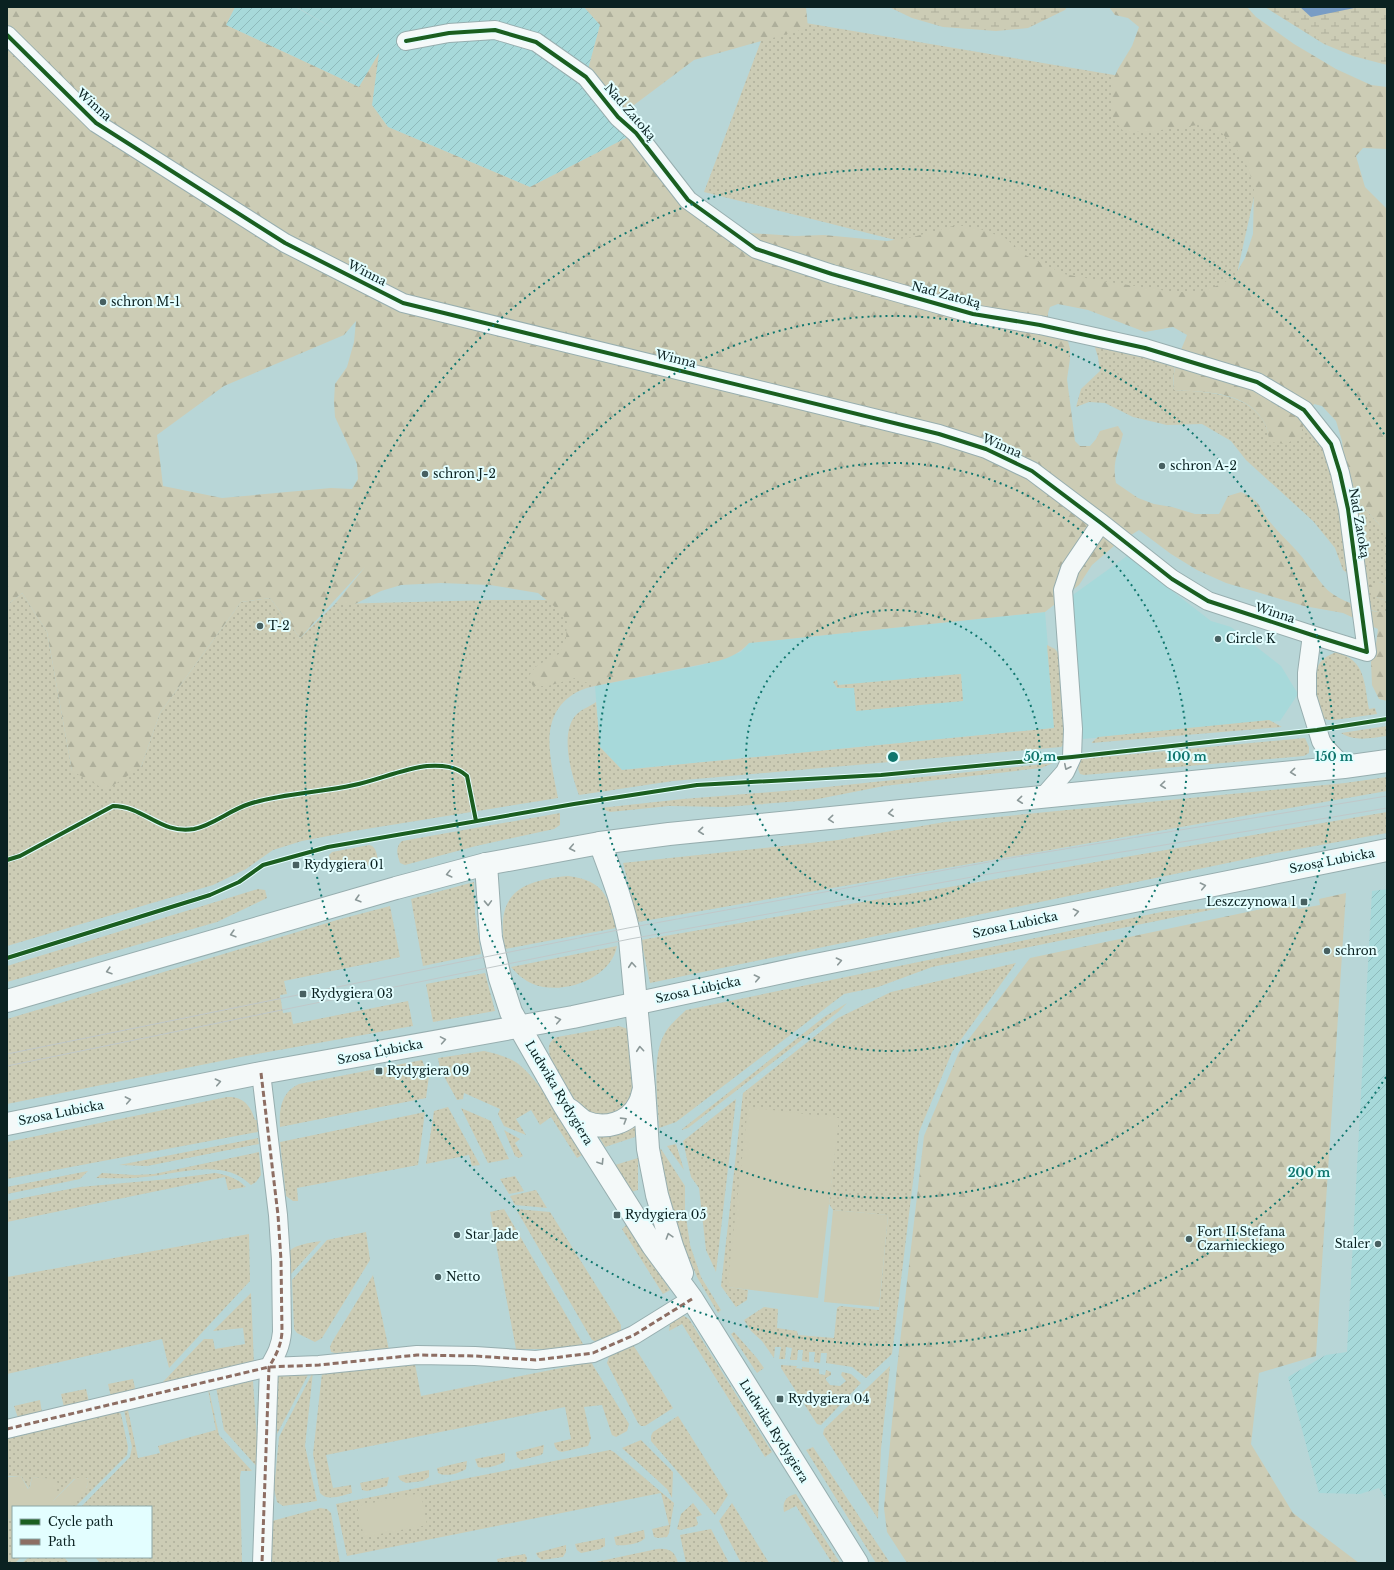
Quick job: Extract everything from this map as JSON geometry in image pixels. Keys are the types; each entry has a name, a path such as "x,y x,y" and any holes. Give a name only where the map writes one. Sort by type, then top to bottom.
{"main road":[{"path":"7,1001 396,888 486,864 600,843 684,833 1344,767 1387,761"},
{"name":"Ludwika Rydygiera","path":"600,843 621,900 630,939 644,1088 648,1149 657,1195 672,1246 692,1299"},
{"name":"Szosa Lubicka","path":"7,1124 261,1073 519,1027 636,1004 832,962 1387,850"},
{"name":"Ludwika Rydygiera","path":"486,864 491,938 506,998 519,1027 564,1105 653,1246 692,1299 857,1563"},
{"path":"564,1105 584,1121 600,1126 617,1124 630,1115 639,1104 644,1088"}],"street":[{"name":"Nad Zatoką","path":"406,41 449,33 496,30 536,42 586,77 618,117 636,133 688,200 756,249 832,274 973,314 1040,325 1145,348 1257,382 1304,410 1331,444 1340,473 1348,508 1368,652"},
{"name":"Winna","path":"7,35 96,122 285,243 403,303 939,434 986,449 1032,471 1101,523 1172,580 1197,595 1224,607 1368,652"},
{"path":"1043,797 1065,772 1072,757 1073,729 1062,590 1070,569 1101,523"},
{"path":"1312,635 1307,673 1307,696 1317,730 1324,746 1344,767"},
{"path":"261,1073 278,1215 281,1260 281,1343 278,1353 269,1367 262,1563"},
{"path":"7,1429 269,1367 319,1365 417,1355 536,1360 593,1353 634,1335 692,1299"}],"shaded area":[{"path":"235,7 295,7 336,30 297,7 584,7 600,25 586,77 636,133 530,187 388,127 372,105 378,55 359,87 226,25"},
{"path":"1300,7 1359,7 1311,17"},
{"path":"1127,556 1211,621 1231,627 1281,666 1298,694 1280,721 1083,739 1070,597"},
{"path":"1045,612 1055,728 622,770 600,747 595,686 702,665 741,652 749,643"},
{"name":"Staler","path":"1387,889 1387,1500 1379,1488 1360,1494 1319,1493 1288,1377 1326,1355 1347,1352 1372,891"}],"green space":[{"path":"7,7 235,7 226,25 359,87 379,53 372,105 388,127 530,187 636,133 688,200 734,232 795,236 824,235 887,241 913,237 957,225 980,229 1005,238 1027,256 1064,274 1174,292 1199,292 1219,285 1234,277 1245,258 1253,234 1254,186 1248,168 1237,150 1221,132 1198,125 1154,131 1124,132 1113,119 1111,84 1132,46 1139,27 1128,18 1115,15 1109,7 1247,7 1256,17 1294,44 1336,69 1371,85 1387,87 1387,149 1363,148 1356,156 1365,187 1387,209 1387,533 1356,499 1351,477 1344,459 1342,441 1336,421 1322,406 1314,404 1304,423 1300,437 1285,444 1270,442 1264,421 1245,403 1222,395 1198,391 1174,390 1173,382 1175,368 1187,335 1173,327 1145,332 1088,310 1058,304 1050,307 1048,318 1054,331 1068,341 1070,349 1067,379 1075,441 1080,446 1090,446 1100,431 1118,426 1123,434 1115,463 1116,483 1138,498 1154,504 1172,507 1195,514 1219,514 1228,496 1241,492 1253,499 1259,505 1270,522 1330,592 1345,601 1360,607 1377,612 1387,611 1387,701 1379,699 1372,685 1371,662 1378,629 1343,613 1304,606 1226,583 1197,570 1171,554 1139,530 1114,546 1092,565 1079,585 1045,612 749,643 735,654 718,661 595,686 575,678 548,686 533,686 528,677 536,666 559,654 566,639 567,622 562,613 538,593 490,585 441,583 401,585 381,591 355,604 335,604 365,567 300,638 270,598 241,602 160,713 141,767 106,790 72,771 47,632 22,593 7,605","holes":["356,321 354,342 347,367 335,384 334,401 335,417 357,464 358,479 352,489 331,488 222,498 163,486 157,435 224,386 344,335"]},
{"path":"584,7 806,7 808,28 694,60 618,117 586,77 600,25"},
{"path":"889,7 1067,7 1065,10 1028,28 996,31 943,27 912,18"},
{"path":"1265,7 1387,7 1387,65 1353,56 1324,44"},
{"path":"770,17 1275,102 1226,323 704,192"},
{"path":"1093,341 1175,364 1173,381 1174,390 1222,395 1245,403 1264,421 1271,442 1304,423 1326,451 1335,477 1351,576 1343,570 1335,548 1313,521 1246,460 1231,441 1202,424 1167,425 1133,417 1105,403 1089,402 1076,407 1081,389 1100,371 1098,357"},
{"path":"1356,499 1387,533 1387,585 1379,582 1376,597 1387,601 1387,611 1382,613 1367,609"},
{"path":"1379,582 1387,585 1387,601 1376,597 1369,591 1369,585"},
{"path":"22,593 47,632 72,771 141,767 160,713 241,602 270,598 300,638 335,604 491,600 579,600 591,634 595,686 577,692 564,702 556,713 551,726 550,754 558,798 354,831 302,841 273,850 246,869 213,885 7,946 7,605"},
{"path":"1047,645 1055,649 1061,657 1066,735 1064,744 1061,747 673,781 579,795 570,765 568,742 572,722 577,714 596,702 600,747 622,770 1054,728"},
{"path":"1336,652 1346,656 1358,667 1362,674 1369,709 1375,708 1377,714 1334,720 1325,719 1322,715 1319,710 1316,695 1315,679 1317,668 1322,660"},
{"path":"961,674 963,701 856,711 854,688 837,688 833,682 837,680 838,685"},
{"path":"1269,720 1282,727 1091,743 1098,737"},
{"path":"1387,726 1387,736 1352,738 1341,733"},
{"path":"1305,738 1309,747 1309,753 1304,756 1084,775 1080,774 1078,769 1081,759"},
{"path":"1053,763 1041,768 884,786 813,800 725,807 669,806 610,812 600,808 683,799 808,789"},
{"path":"1387,777 1387,791 638,922 623,863 838,840 945,822 1345,783"},
{"path":"1387,812 1387,833 1271,854 650,983 641,940"},
{"path":"560,813 560,825 554,829 476,846 405,865 400,863 398,857 398,846 402,841"},
{"path":"369,845 374,847 379,864 337,869 331,867 329,855 332,852"},
{"path":"568,876 580,878 597,886 607,898 616,928 505,949 503,931 504,916 507,903 514,894 523,887 536,882"},
{"path":"474,882 475,913 481,954 423,966 411,899"},
{"path":"258,889 265,890 267,898 217,922 7,982 7,966"},
{"path":"1346,893 1316,1356 1259,1373 1251,1444 1293,1513 1359,1563 907,1563 887,1532 884,1508 897,1368 924,1136 959,1052 1030,958 1295,902 1298,909 1320,905 1319,899"},
{"path":"390,906 400,957 284,981 287,994 280,995 283,1013 291,1012 293,1024 408,1001 413,1026 246,1056 7,1104 7,1019 337,920"},
{"path":"1220,908 932,967 878,987 844,994 676,1122 659,1128 656,1079 658,1054 665,1033 686,1010 1166,911"},
{"path":"617,946 613,958 605,968 584,982 571,986 558,988 533,984 521,977 511,967"},
{"path":"1016,963 952,1052 919,1132 892,1354 866,1378 852,1367 826,1363 827,1353 821,1353 820,1363 814,1362 815,1352 809,1352 809,1362 802,1361 803,1350 798,1350 797,1360 790,1360 792,1348 786,1347 785,1359 779,1359 781,1347 775,1347 774,1358 762,1341 751,1331 744,1320 764,1307 778,1309 777,1328 797,1331 798,1335 834,1338 837,1308 840,1306 879,1310 888,1215 833,1210 829,1204 838,1118 728,1287 748,1290 747,1300 736,1307 721,1286 743,1093 838,1018 891,992"},
{"path":"485,973 495,1011 433,1022 426,984"},
{"path":"847,1003 838,1012 688,1128 681,1130 824,1017"},
{"path":"619,1026 628,1029 634,1072 633,1097 619,1112 598,1117 580,1108 551,1059 549,1046 551,1041 557,1037"},
{"path":"484,1051 510,1059 531,1076 547,1097 584,1154 577,1158 551,1117 540,1125 531,1110 516,1119 526,1135 504,1126 498,1114 500,1109 464,1093 463,1099 457,1100 440,1069 438,1058"},
{"path":"422,1060 429,1076 426,1098 280,1127 282,1102 288,1092 299,1084"},
{"path":"227,1097 238,1098 249,1106 255,1120 257,1120 258,1132 7,1179 7,1142"},
{"path":"736,1099 716,1272 706,1250 699,1188 691,1177 683,1141"},
{"path":"448,1107 480,1165 472,1166 469,1155 426,1164 434,1111"},
{"path":"748,1107 839,1118 818,1298 727,1287"},
{"path":"461,1108 491,1121 509,1159 488,1163"},
{"path":"425,1112 418,1165 297,1188 298,1201 293,1201 286,1196 280,1142"},
{"path":"635,1124 635,1137 605,1147 598,1135"},
{"path":"504,1130 520,1139 515,1143 523,1156 519,1158 515,1156"},
{"path":"258,1138 259,1144 147,1166 119,1165"},
{"path":"676,1144 684,1170 667,1146"},
{"path":"661,1149 685,1186 685,1210 690,1245 701,1277 721,1310 718,1313 697,1277 672,1218 659,1150"},
{"path":"259,1152 261,1175 256,1182 251,1185 240,1176 214,1169 200,1169 139,1178 96,1178 102,1173 135,1175 154,1174"},
{"path":"638,1158 638,1190 631,1192 615,1165"},
{"path":"88,1171 80,1179 7,1194 7,1187"},
{"path":"215,1173 232,1177 246,1187 228,1190 225,1177 7,1222 7,1201 80,1187 169,1179"},
{"path":"515,1176 524,1191 509,1194 500,1179"},
{"path":"536,1190 547,1208 515,1205 510,1196"},
{"path":"504,1209 586,1349 516,1349 490,1212"},
{"path":"516,1209 550,1212 621,1325 621,1331 603,1340 592,1340"},
{"path":"833,1210 888,1215 879,1307 824,1302"},
{"path":"627,1224 670,1290 663,1294 622,1229"},
{"path":"366,1232 370,1260 322,1338 315,1342 297,1333 294,1329 292,1280 327,1240"},
{"path":"249,1234 250,1281 169,1368 162,1339 7,1374 7,1277"},
{"path":"321,1241 291,1274 289,1262 290,1251 295,1247 304,1244"},
{"path":"373,1275 389,1350 331,1352 330,1347 332,1342"},
{"path":"251,1293 254,1365 161,1384 204,1339 213,1339 215,1349 245,1344 243,1328 213,1331"},
{"path":"680,1316 684,1316 689,1319 772,1452 765,1457 682,1324 669,1331 670,1323"},
{"path":"734,1332 764,1368 757,1373 731,1334"},
{"path":"632,1343 673,1408 645,1426 641,1426 638,1423 607,1363 609,1356"},
{"path":"591,1362 629,1424 627,1431 616,1437 612,1435 602,1405 584,1407 591,1438 588,1446 562,1452 559,1451 554,1443 571,1439 565,1407 326,1455 333,1488 351,1485 352,1493 327,1497 320,1493 313,1454 322,1373 415,1364 421,1396"},
{"path":"781,1365 797,1366 796,1368 802,1369 802,1367 819,1369 819,1374 825,1375 826,1370 831,1372 831,1375 826,1378 830,1385 840,1386 846,1381 841,1375 842,1372 851,1374 861,1383 821,1425 817,1424 781,1368"},
{"path":"890,1366 881,1449 878,1519 823,1434 824,1429"},
{"path":"313,1372 305,1446 317,1501 283,1506 277,1502 274,1489 279,1437"},
{"path":"309,1373 277,1434 277,1379 280,1375"},
{"path":"133,1379 135,1388 132,1392 111,1397 108,1384"},
{"path":"253,1381 259,1469 224,1430 216,1387"},
{"path":"86,1389 89,1402 64,1407 61,1394"},
{"path":"208,1390 219,1435 252,1471 241,1471 240,1477 242,1563 100,1563 96,1558 152,1558 152,1506 82,1506 130,1457 132,1447 124,1410 128,1410 138,1458 160,1453 158,1446 216,1430"},
{"path":"40,1400 42,1413 18,1418 14,1406"},
{"path":"117,1411 121,1414 128,1447 127,1455 76,1506 72,1506 87,1487 88,1479 74,1479 52,1502 55,1480 32,1477 29,1489 21,1476 7,1476 7,1435"},
{"path":"678,1416 728,1495 715,1515 651,1441 653,1432"},
{"path":"641,1440 673,1472 672,1498 667,1489 622,1448"},
{"path":"544,1445 543,1453 541,1455 521,1460 517,1457 516,1452"},
{"path":"813,1447 890,1563 876,1563 806,1450"},
{"path":"610,1450 674,1503 667,1537 654,1537 652,1529 669,1525 661,1493 347,1556 336,1504"},
{"path":"505,1453 505,1461 492,1467 478,1467 475,1459"},
{"path":"467,1461 466,1469 459,1472 448,1475 438,1473 437,1468"},
{"path":"429,1470 429,1477 423,1481 406,1483 400,1480 398,1476"},
{"path":"21,1476 28,1489 30,1487 32,1477 53,1479 57,1481 58,1486 53,1501 76,1478 85,1477 88,1479 88,1483 87,1487 72,1506 12,1506 12,1520 7,1519 7,1477"},
{"path":"389,1477 387,1486 367,1491 362,1490 360,1483"},
{"path":"421,1493 427,1525 364,1537 357,1506"},
{"path":"796,1494 840,1563 832,1563 796,1506 784,1512 784,1502 790,1496"},
{"path":"693,1503 702,1515 696,1517 698,1524 696,1526 680,1530 677,1529 681,1514"},
{"path":"732,1503 769,1563 741,1563 719,1521"},
{"path":"320,1508 327,1509 331,1513 340,1563 268,1563 272,1521"},
{"path":"7,1519 12,1520 12,1558 20,1558 15,1563 7,1563"},
{"path":"711,1529 729,1563 686,1563 680,1535"},
{"path":"644,1530 645,1538 640,1542 628,1545 616,1545 614,1537"},
{"path":"605,1538 605,1546 600,1549 581,1553 577,1550 575,1544"},
{"path":"566,1545 566,1552 563,1557 542,1560 536,1553"},
{"path":"657,1549 671,1551 678,1563 591,1563"},
{"path":"525,1554 527,1558 526,1563 498,1563 497,1559"},
{"path":"28,1558 65,1558 69,1563 22,1563"}],"tram line":[{"path":"7,1054 628,928 1016,857 1387,796"},
{"path":"7,1066 630,939 983,875 1387,808"}],"marked path":[{"path":"261,1073 278,1215 281,1260 282,1332 281,1342 269,1367 262,1563"},
{"path":"7,1429 269,1367 319,1365 417,1355 475,1356 536,1360 593,1353 634,1335 692,1299"}],"cycle path":[{"path":"7,35 96,123 285,243 403,303 939,434 986,449 1032,471 1172,579 1208,601 1367,652 1348,509 1340,473 1331,444 1304,410 1257,382 1145,348 1040,325 973,314 832,274 756,249 688,200 636,133 618,117 586,77 536,42 495,30 449,33 406,41"},
{"path":"7,958 210,895 239,882 263,865 328,847 574,804 697,785 881,775 1072,757 1317,730 1387,719"},
{"path":"7,860 20,856 113,806 134,810 172,828 182,830 194,829 208,824 249,804 262,800 354,785 427,766 453,768 467,776 476,821"}],"place":[{"name":"schron M-1","path":"103,302"},
{"name":"schron A-2","path":"1162,466"},
{"name":"schron J-2","path":"425,474"},
{"name":"T-2","path":"260,626"},
{"name":"Circle K","path":"1218,639"},
{"name":"Rydygiera 01","path":"296,865"},
{"name":"Leszczynowa 1","path":"1304,902"},
{"name":"schron","path":"1327,951"},
{"name":"Rydygiera 03","path":"303,994"},
{"name":"Rydygiera 09","path":"379,1071"},
{"name":"Rydygiera 05","path":"617,1215"},
{"name":"Star Jade","path":"457,1235"},
{"name":"Fort II Stefana Czarnieckiego","path":"1189,1239"},
{"name":"Staler","path":"1378,1244"},
{"name":"Netto","path":"438,1277"},
{"name":"Rydygiera 04","path":"780,1399"}]}
